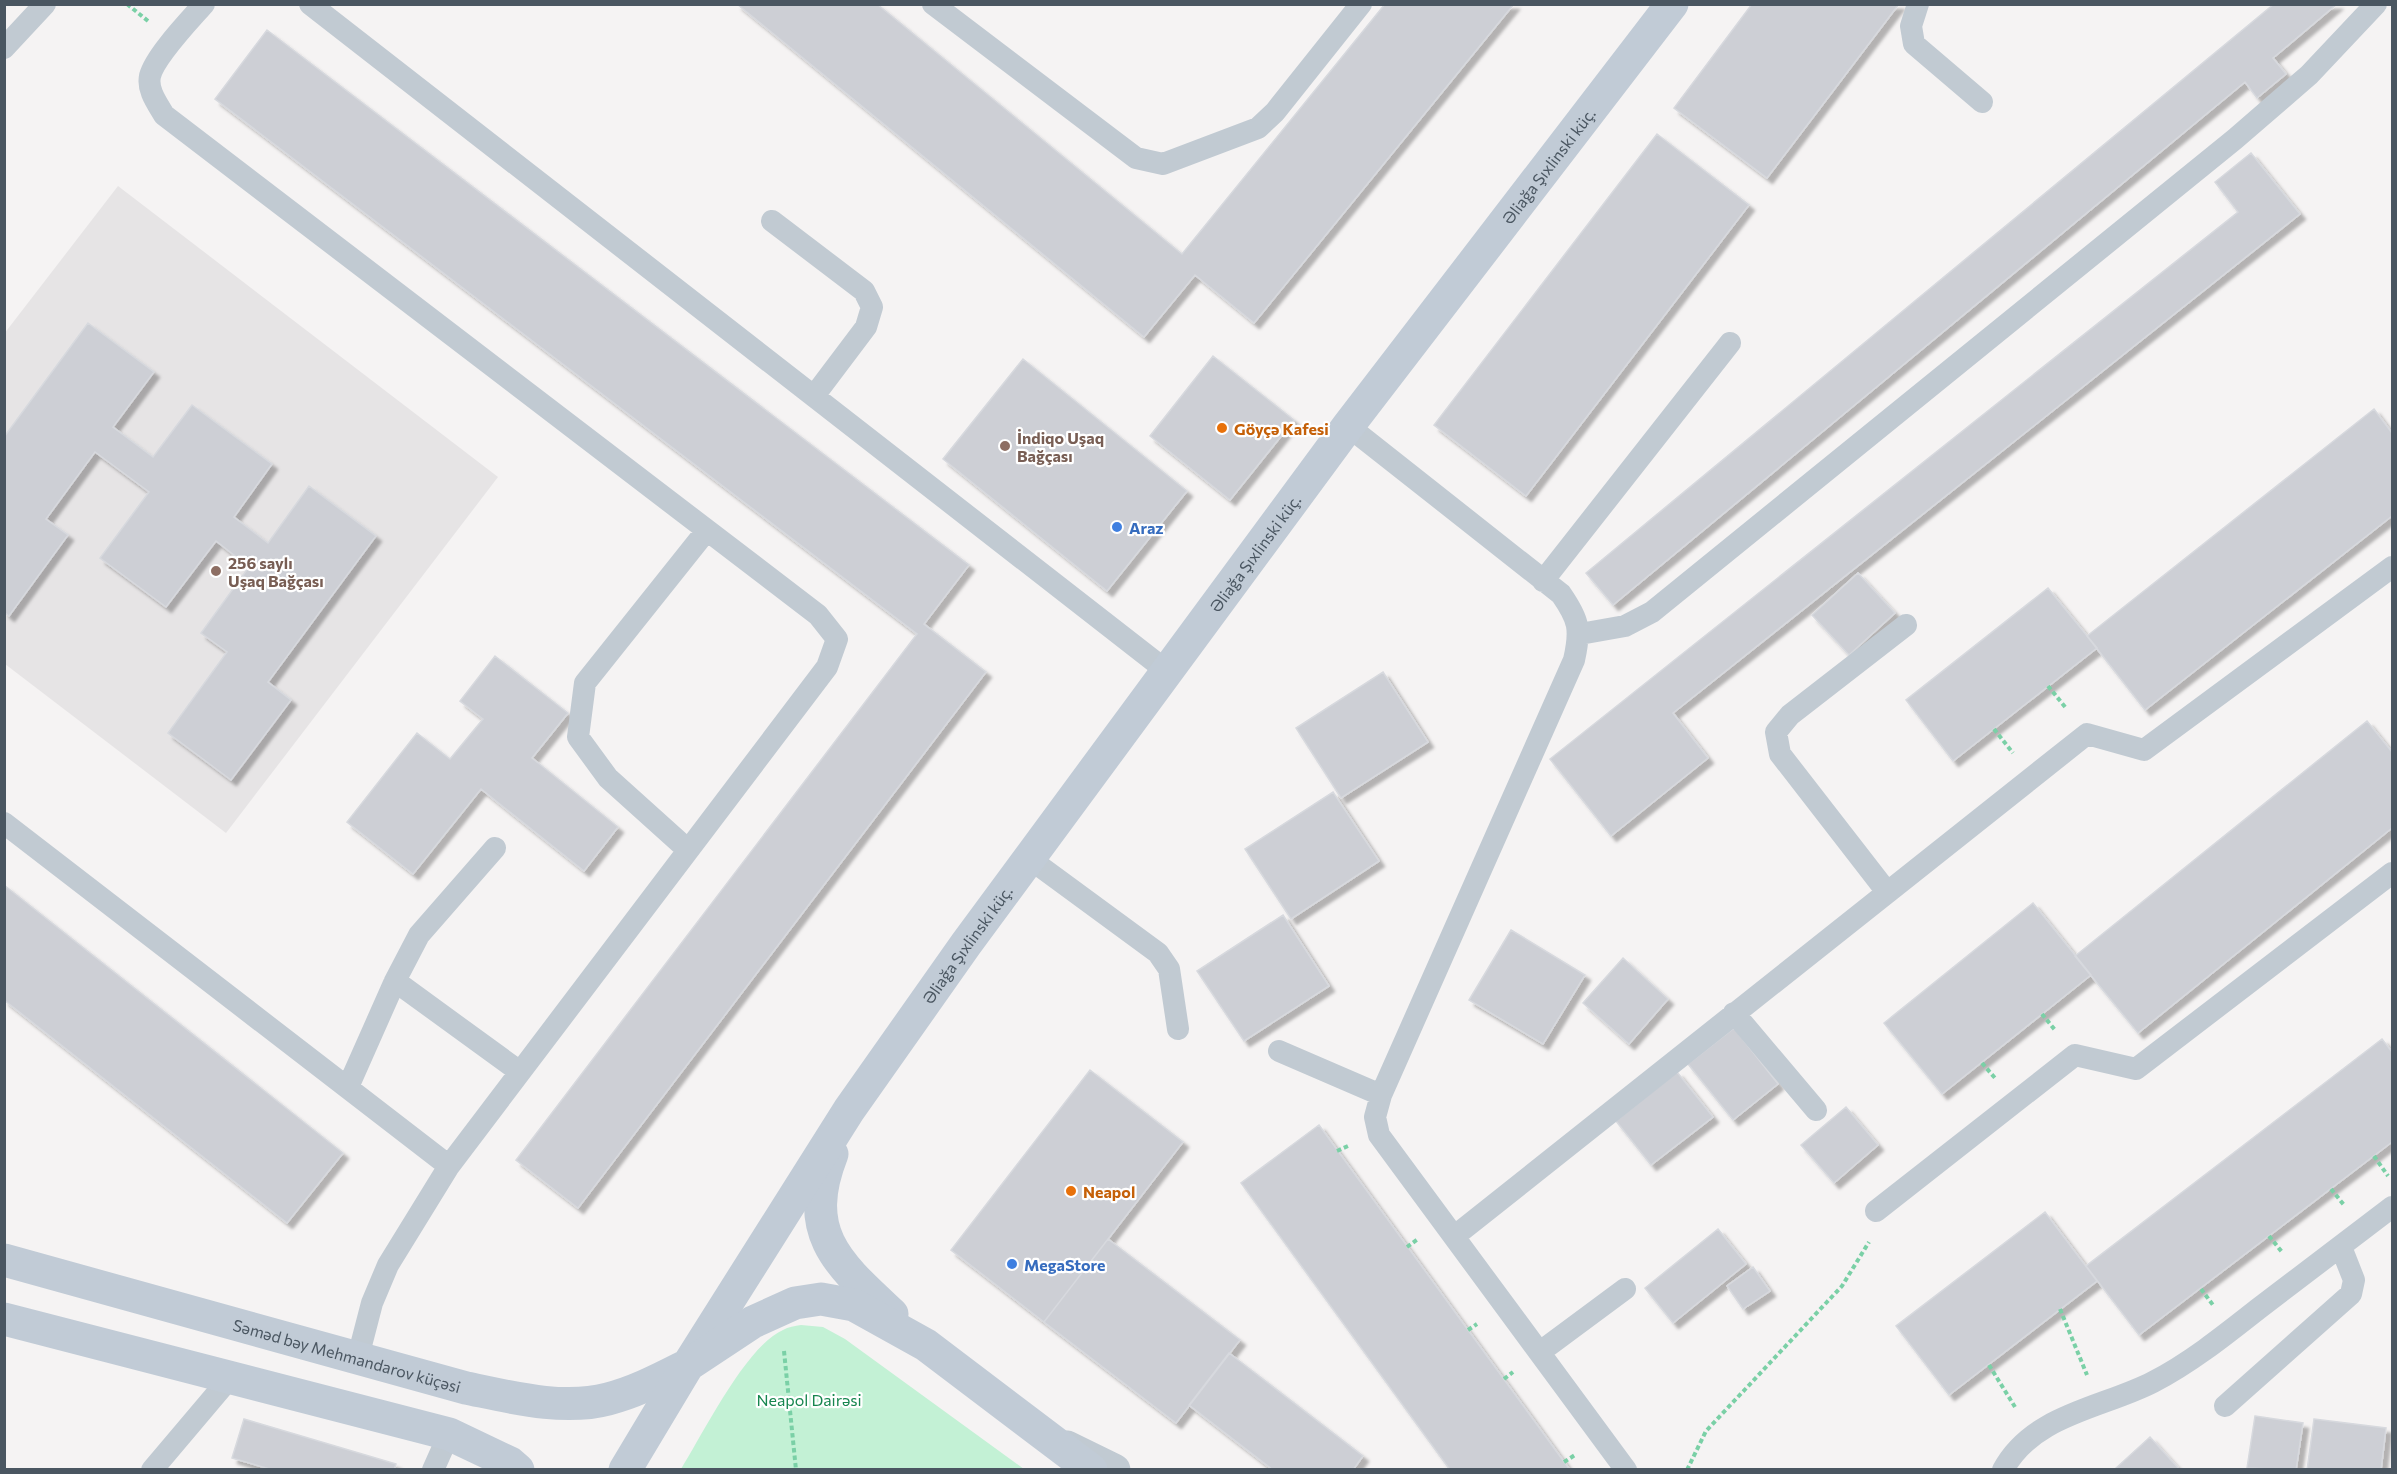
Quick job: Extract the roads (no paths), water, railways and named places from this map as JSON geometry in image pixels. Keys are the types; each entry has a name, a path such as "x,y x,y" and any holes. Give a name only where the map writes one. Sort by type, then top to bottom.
{"main road":[{"name":"Əliağa Şıxlinski küç.","path":"849,1110 1348,426 1672,4"},
{"path":"849,1110 822,1180 820,1223 838,1260 926,1345 1091,1470"},
{"path":"626,1470 688,1365 849,1110"},
{"name":"Səməd bəy Mehmandarov küçəsi","path":"4,1260 466,1388 522,1399 566,1403 606,1400 648,1385 688,1365 753,1322 795,1303 821,1299 854,1305 926,1345"},
{"path":"4,1319 449,1434 510,1463 518,1470"}],"street":[{"path":"1051,1439 1114,1470"}],"lane":[{"path":"4,48 45,4"},
{"path":"204,4 172,40 150,75 152,95 164,115 818,615 837,639 827,667 449,1166 388,1265 372,1303 358,1357"},
{"path":"310,4 1168,672"},
{"path":"933,4 1136,158 1163,164 1258,128 1275,112 1361,4"},
{"path":"1918,4 1911,26 1914,44 1982,102"},
{"path":"1580,634 1625,626 1652,612 2235,139 2309,75 2376,4"},
{"path":"772,221 864,291 872,307 866,327 814,396"},
{"path":"1543,580 1730,342"},
{"path":"1348,426 1561,594 1572,610 1580,634 1574,660 1381,1095 1375,1117 1379,1135 1456,1236 1626,1470"},
{"path":"688,850 608,778 578,737 585,683 707,530"},
{"path":"1456,1236 2087,734 2144,750 2392,567"},
{"path":"1887,892 1780,754 1776,732 1790,715 1906,625"},
{"path":"4,823 449,1166"},
{"path":"348,1087 395,981 419,935 495,848"},
{"path":"1030,859 1158,953 1169,969 1178,1029"},
{"path":"1876,1211 2075,1055 2136,1069 2392,873"},
{"path":"395,981 520,1072"},
{"path":"1734,1013 1816,1110"},
{"path":"1279,1051 1381,1095"},
{"path":"2003,1470 2032,1434 2097,1402 2152,1383 2179,1366 2392,1207"},
{"path":"2225,1406 2351,1294 2354,1280 2341,1246"},
{"path":"1540,1352 1625,1289"},
{"path":"152,1470 229,1379"},
{"path":"432,1470 449,1434"}],"place":[{"name":"Göyçə Kafesi","path":"1222,428"},
{"name":"İndiqo Uşaq Bağçası","path":"1005,446"},
{"name":"Araz","path":"1117,527"},
{"name":"256 saylı Uşaq Bağçası","path":"216,571"},
{"name":"Neapol","path":"1071,1191"},
{"name":"MegaStore","path":"1012,1264"}],"park label":[{"name":"Neapol Dairəsi","path":"809,1399"}]}
